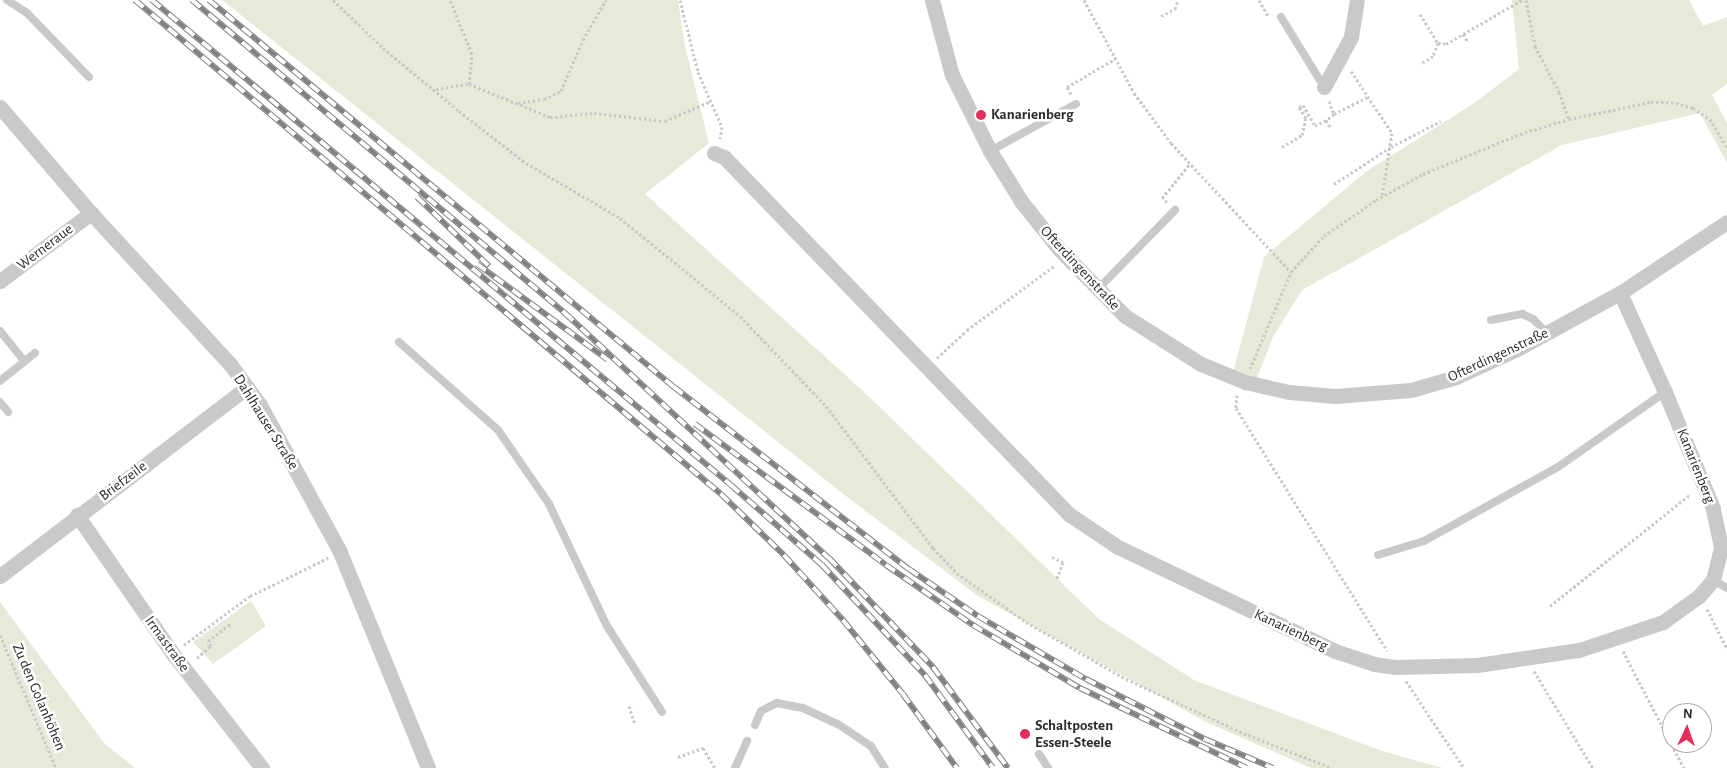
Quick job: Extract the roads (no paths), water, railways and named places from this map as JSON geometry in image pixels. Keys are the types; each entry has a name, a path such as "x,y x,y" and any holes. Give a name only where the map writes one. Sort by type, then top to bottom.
{"street":[{"name":"Ofterdingenstraße","path":"932,0 952,75 990,150 1021,201 1067,258 1096,290 1125,316 1168,345 1201,364 1242,380 1289,392 1328,396 1411,390 1456,377 1547,333 1620,293 1727,222"},
{"path":"1324,87 1351,38 1357,0"},
{"name":"Dahlhauser Straße","path":"0,108 91,213 210,341 247,387 272,425 340,552 428,768"},
{"name":"Kanarienberg","path":"714,153 724,157 1049,495 1096,534 1335,651 1396,667 1528,659 1618,639 1663,622 1699,596 1713,580 1720,558 1721,535 1704,484 1620,293"},
{"name":"Werneraue","path":"0,281 91,213"},
{"name":"Briefzeile","path":"0,576 77,515 247,387"},
{"name":"Irmastraße","path":"77,515 172,654 262,768"}],"lane":[{"path":"7,0 27,12 88,77"},
{"path":"1281,17 1324,87"},
{"path":"990,150 1076,104"},
{"path":"1096,290 1175,210"},
{"path":"1491,320 1522,314 1533,319 1547,333"},
{"path":"0,331 24,361"},
{"path":"399,342 498,430 549,504 607,626 662,712"},
{"path":"0,380 35,353"},
{"path":"1378,555 1424,541 1558,467 1665,392"},
{"path":"0,402 8,412"},
{"path":"1713,580 1727,588"},
{"path":"755,725 762,711 777,703 803,708 838,724 871,746 885,768"},
{"path":"735,768 747,741"},
{"path":"1039,754 1048,768"}],"railway":[{"path":"135,0 721,494 784,555 843,620 903,694 957,768"},
{"path":"152,0 731,485 822,565 925,675 993,768"},
{"path":"192,0 565,313 829,558 933,667 1008,768"},
{"path":"209,0 674,387 909,569 978,616 1086,679 1205,739 1273,768"},
{"path":"417,197 489,266"},
{"path":"477,264 608,360"},
{"path":"695,424 886,565 973,625 1080,688 1247,768"}],"place":[{"name":"Kanarienberg","path":"981,115"},
{"name":"Schaltposten Essen-Steele","path":"1025,734"}]}
